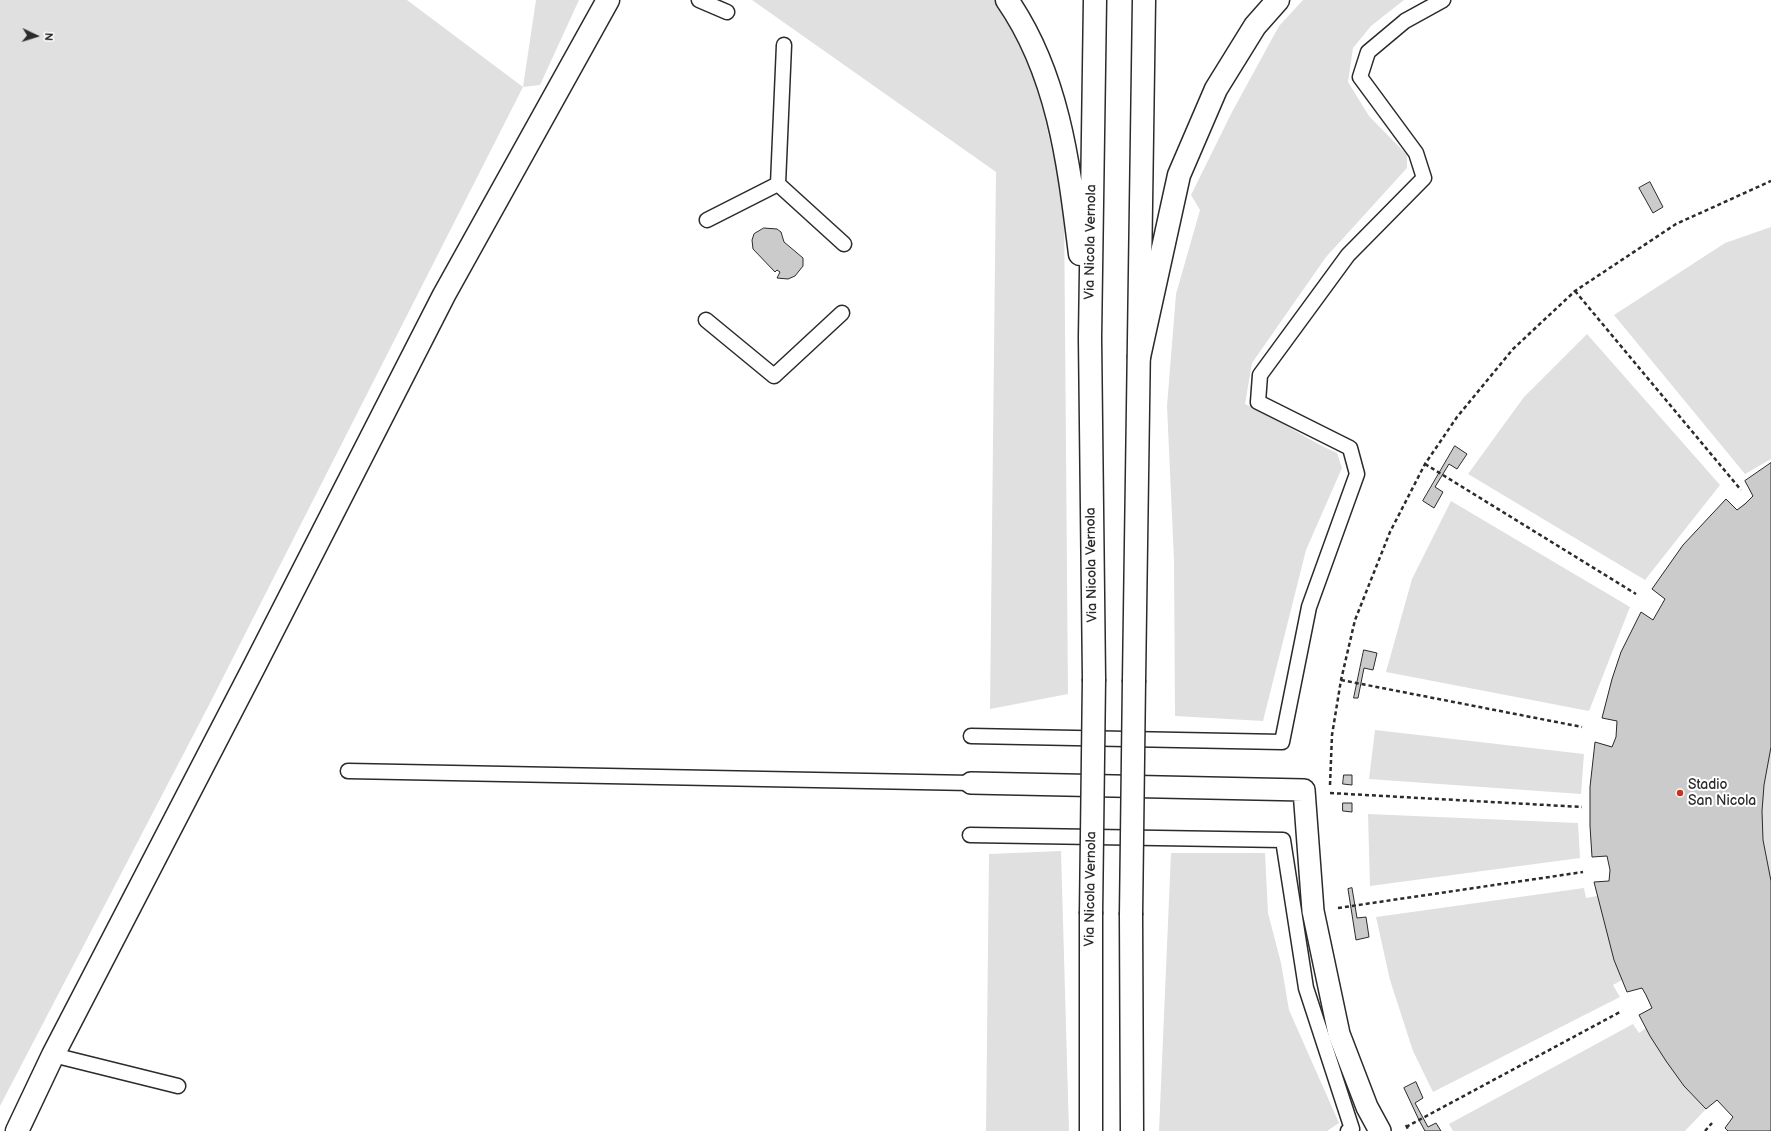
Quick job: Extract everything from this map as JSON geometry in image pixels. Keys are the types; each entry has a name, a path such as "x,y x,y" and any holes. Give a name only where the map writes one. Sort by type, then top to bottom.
{"main road":[{"path":"17,1131 53,1054 254,667 444,295 608,0"},
{"path":"1007,0 1035,47 1053,95 1070,177 1090,338"},
{"name":"Via Nicola Vernola","path":"1091,1131 1091,914 1094,679 1090,338 1095,0"},
{"path":"1132,1131 1131,915 1144,0"},
{"path":"1140,357 1179,175 1216,89 1255,26 1278,0"}],"street":[{"path":"971,783 1304,790 1313,911 1339,1034 1367,1107 1380,1131"}],"lane":[{"path":"699,0 726,12"},
{"path":"972,736 1282,742 1309,607 1357,474 1350,448 1258,402 1260,375 1348,254 1424,178 1416,153 1360,77 1368,52 1405,21 1443,0"},
{"path":"778,184 784,45"},
{"path":"707,220 778,184"},
{"path":"778,184 844,244"},
{"path":"706,320 774,376 842,313"},
{"path":"348,772 971,783"},
{"path":"970,835 1283,840 1306,988 1352,1129 1348,1131"},
{"path":"53,1054 178,1086"}],"path":[{"path":"1330,801 1332,735 1341,680 1358,612 1390,532 1425,464 1457,417 1513,349 1575,290 1676,224 1771,181"},
{"path":"1575,290 1741,490"},
{"path":"1425,464 1636,594"},
{"path":"1341,680 1582,727"},
{"path":"1330,793 1582,807"},
{"path":"1335,908 1583,872"},
{"path":"1406,1127 1620,1012"},
{"path":"1403,1120 1409,1131"},
{"path":"1705,1131 1712,1123"}],"shaded area":[{"path":"0,0 407,0 523,87 209,705 0,1106"},
{"path":"536,0 579,0 540,85 523,87"},
{"path":"752,0 995,0 1005,15 1035,76 1064,203 1068,694 990,709 996,172"},
{"path":"1303,0 1404,0 1371,26 1353,48 1348,82 1369,116 1407,155 1407,168 1326,257 1252,363 1245,404 1337,453 1342,468 1306,550 1263,721 1175,716 1174,560 1167,406 1176,294 1200,210 1191,195 1232,112 1279,26"},
{"path":"1771,227 1771,459 1745,474 1614,315 1725,243"},
{"path":"1587,334 1720,485 1645,580 1468,474 1524,397"},
{"name":"Stadio San Nicola","path":"1771,463 1771,1131 1728,1131 1725,1128 1733,1117 1717,1100 1685,1131 1453,1131 1449,1124 1633,1024 1639,1033 1646,1028 1639,1015 1652,1008 1642,988 1627,992 1622,980 1613,985 1620,997 1433,1092 1413,1051 1390,980 1376,917 1584,888 1586,898 1597,896 1594,882 1609,881 1610,870 1607,856 1592,857 1590,787 1595,742 1612,746 1616,737 1617,721 1602,718 1621,652 1641,612 1653,620 1665,599 1652,589 1683,545 1726,499 1737,510 1753,496 1745,481"},
{"path":"1451,501 1630,607 1589,711 1386,672 1412,579"},
{"path":"1375,730 1584,754 1581,794 1369,779"},
{"path":"1368,814 1578,823 1580,858 1370,886"},
{"path":"1061,851 1069,1131 986,1131 989,854"},
{"path":"1171,853 1265,853 1268,913 1281,963 1289,1010 1339,1123 1327,1131 1159,1131"}],"building":[{"path":"1650,182 1663,207 1653,213 1639,188"},
{"path":"764,228 777,229 781,232 784,242 803,258 803,266 795,276 788,279 777,278 780,272 777,270 775,272 753,249 752,240 754,234"},
{"path":"1455,446 1467,454 1457,469 1449,464 1435,487 1443,492 1434,508 1423,501"},
{"name":"Stadio San Nicola","path":"1771,463 1771,747 1764,785 1762,811 1763,840 1771,881 1771,1131 1728,1131 1725,1128 1733,1117 1717,1100 1706,1109 1684,1086 1666,1061 1639,1015 1652,1008 1646,995 1642,988 1627,992 1614,960 1594,882 1609,881 1610,870 1607,856 1592,857 1590,787 1595,742 1612,747 1616,737 1617,721 1602,718 1621,652 1641,612 1653,620 1665,599 1652,589 1683,545 1726,499 1737,510 1753,496 1745,481"},
{"path":"1364,650 1377,653 1373,670 1364,668 1358,698 1354,698"},
{"path":"1344,775 1352,775 1352,785 1343,784"},
{"path":"1343,803 1352,803 1352,812 1343,811"},
{"path":"1352,888 1357,918 1366,917 1369,937 1356,940 1348,889"},
{"path":"1416,1082 1423,1098 1415,1103 1428,1127 1436,1123 1441,1131 1425,1131 1419,1120 1404,1088"}],"place":[{"name":"Stadio San Nicola","path":"1680,793"}]}
